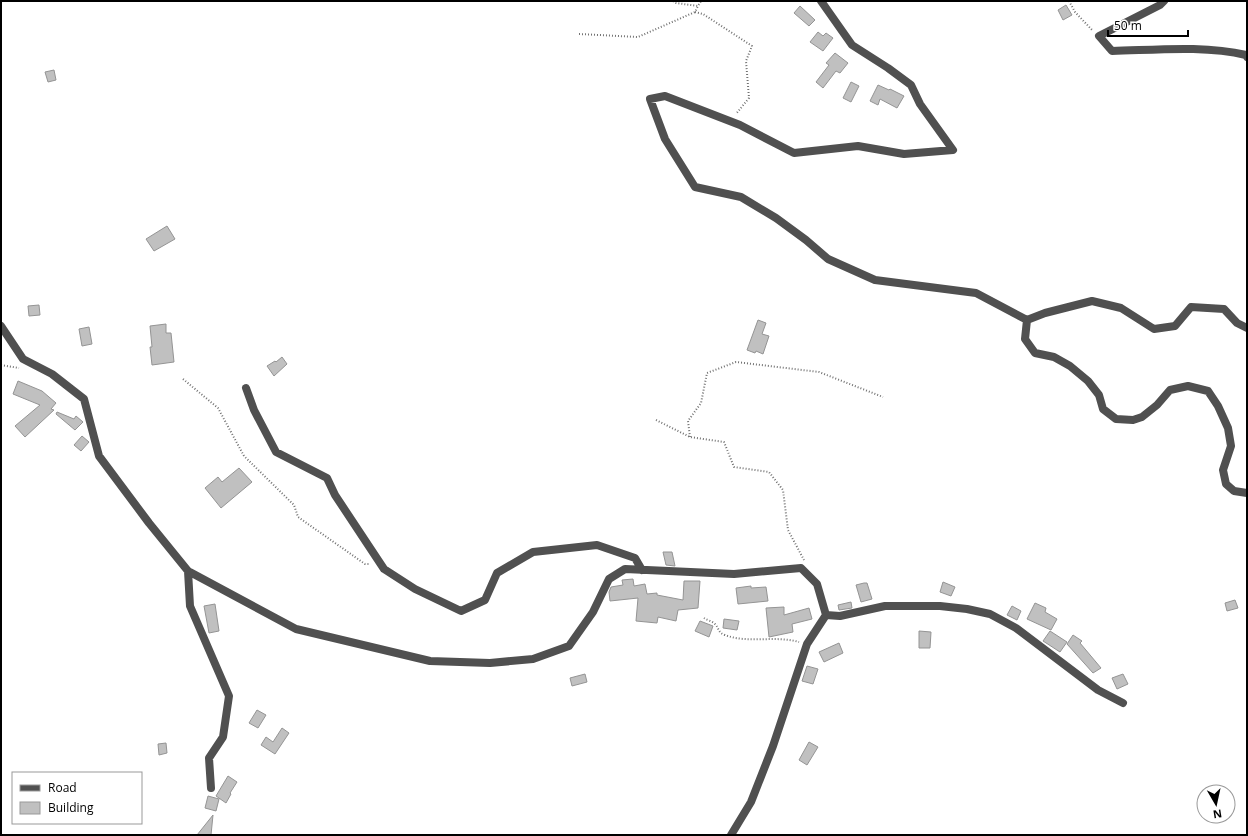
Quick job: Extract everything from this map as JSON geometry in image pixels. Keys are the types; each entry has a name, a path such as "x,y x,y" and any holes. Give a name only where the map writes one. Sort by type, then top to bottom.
{"street":[{"path":"821,1 852,45 911,85 920,104 954,150 904,154 858,146 794,153 731,121 665,96 650,99 666,139 696,187 741,197 782,222 806,240 828,260 875,280 976,293 1027,320 1045,313 1092,301 1121,308 1154,329 1175,326 1191,307 1224,309 1237,323 1247,328"},
{"path":"1164,1 1160,5 1099,36 1112,51 1205,50 1233,52 1247,56"},
{"path":"1027,320 1025,339 1035,354 1054,357 1070,366 1088,381 1098,395 1103,409 1116,419 1133,420 1142,417 1157,405 1170,390 1188,386 1208,391 1218,406 1228,428 1231,446 1223,470 1226,484 1234,491 1247,493"},
{"path":"1,326 23,359 52,374 84,399 99,456 149,523 188,571 296,629 430,661 490,663 533,659 569,646 593,612 608,579 625,569 734,574 801,568 817,584 826,616 808,644 773,746 751,802 731,835"},
{"path":"246,388 254,410 276,452 327,478 334,494 384,569 415,589 461,611 485,600 497,573 533,552 597,545 635,558 642,570"},
{"path":"188,571 190,606 229,696 223,738 209,758 211,788"},
{"path":"826,616 840,616 885,606 940,606 967,609 990,614 1016,628 1098,690 1123,703"}],"path":[{"path":"673,1 676,3 698,6"},
{"path":"696,12 700,1"},
{"path":"1069,1 1075,12 1099,36"},
{"path":"579,34 638,38 696,12 703,14 752,46 746,61 749,98 731,121"},
{"path":"690,437 688,421 701,403 707,373 736,362 819,372 883,397"},
{"path":"183,379 218,408 244,456 294,505 298,517 365,564 381,565"},
{"path":"656,420 690,437 724,442 734,467 769,472 783,490 788,530 804,560 801,568"},
{"path":"704,618 715,624 718,631 724,635 737,638 788,640 808,644"}],"building":[{"path":"1066,5 1072,15 1063,20 1058,10"},
{"path":"800,6 815,20 809,26 794,13"},
{"path":"818,32 823,36 826,33 833,38 823,51 810,42"},
{"path":"835,53 848,63 840,73 836,71 823,88 816,82 829,65 826,63"},
{"path":"54,70 56,80 48,82 45,72"},
{"path":"851,82 859,86 851,102 843,98"},
{"path":"878,85 904,96 897,108 880,99 878,105 870,101"},
{"path":"167,226 175,239 154,251 146,239"},
{"path":"39,305 40,315 29,316 28,306"},
{"path":"758,320 766,323 762,334 769,336 763,354 756,351 755,353 747,350"},
{"path":"166,324 166,333 171,333 174,362 152,365 150,326"},
{"path":"89,327 92,344 82,346 79,329"},
{"path":"282,357 287,364 274,376 267,366 275,361 276,362"},
{"path":"18,381 42,391 56,403 51,409 54,410 25,437 15,426 40,405 13,394"},
{"path":"57,412 74,419 76,416 83,422 75,430 56,414"},
{"path":"82,436 89,442 81,451 74,445"},
{"path":"239,468 252,482 221,508 205,488 218,477 222,482"},
{"path":"663,552 672,552 675,566 666,565"},
{"path":"633,579 634,586 645,584 647,594 657,593 657,595 683,600 684,581 700,581 698,608 678,610 676,621 658,617 657,623 636,621 638,598 610,601 609,592 611,587 623,585 622,580"},
{"path":"943,582 955,587 951,596 940,592"},
{"path":"867,583 872,599 861,602 856,585"},
{"path":"751,586 751,588 766,587 768,601 738,604 736,588"},
{"path":"1235,600 1238,608 1227,611 1225,603"},
{"path":"851,602 852,608 839,610 838,605"},
{"path":"1035,603 1046,608 1045,612 1057,619 1051,630 1027,619"},
{"path":"215,604 219,631 209,633 204,606"},
{"path":"1012,606 1021,611 1017,620 1007,615"},
{"path":"784,607 784,615 809,608 812,619 792,624 793,632 769,637 766,608"},
{"path":"724,619 739,621 737,630 723,628"},
{"path":"700,621 713,626 709,637 695,631"},
{"path":"919,631 931,632 930,648 919,648"},
{"path":"1050,631 1067,642 1060,652 1043,641"},
{"path":"1073,635 1082,641 1080,643 1101,668 1093,673 1067,644"},
{"path":"839,643 843,653 824,662 819,652"},
{"path":"807,666 818,669 813,684 802,681"},
{"path":"585,674 587,682 572,686 570,678"},
{"path":"1123,674 1128,684 1117,689 1112,678"},
{"path":"257,710 266,715 258,728 249,723"},
{"path":"282,728 289,733 275,754 261,745 266,737 273,742"},
{"path":"809,742 818,747 807,765 799,760"},
{"path":"166,743 167,753 159,755 158,744"},
{"path":"228,776 237,782 226,803 216,796"},
{"path":"208,796 219,799 216,811 205,808"},
{"path":"213,815 211,835 197,835"}]}
